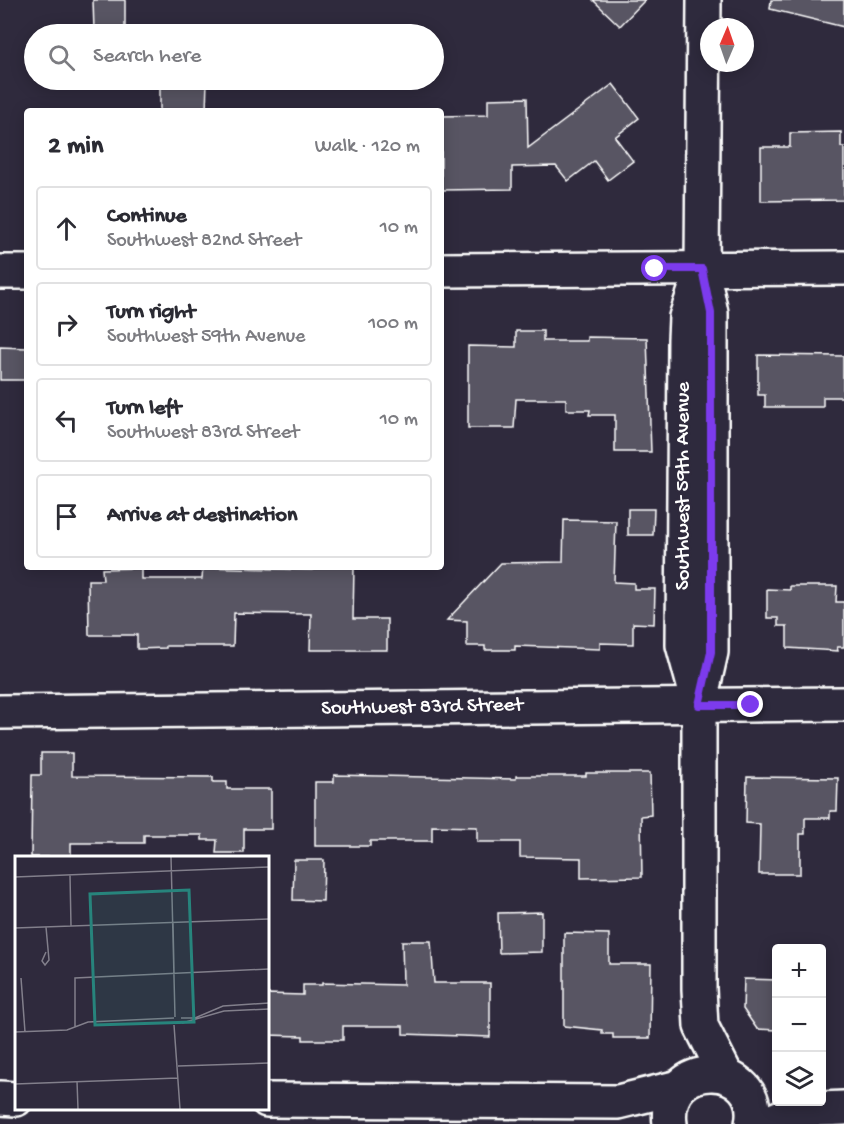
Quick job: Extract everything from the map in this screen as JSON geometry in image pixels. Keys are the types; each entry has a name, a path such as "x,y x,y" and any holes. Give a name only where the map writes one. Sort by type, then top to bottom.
{"street":[{"name":"Southwest 59th Avenue","path":"670,1124 669,1110 682,1085 701,1026 698,969 699,705 711,652 711,313 702,269 704,0"},
{"path":"444,270 844,268"},
{"path":"0,272 24,272"},
{"name":"Southwest 83rd Street","path":"0,712 844,704"},
{"name":"Southwest 59th Avenue","path":"701,1026 733,1080 749,1095 753,1108 752,1124"},
{"path":"268,1100 618,1102 682,1085 697,1075 712,1073 772,1095"},
{"path":"826,1094 844,1092"},
{"path":"0,1098 15,1099"},
{"path":"618,1102 659,1124"},
{"path":"765,1124 798,1110 844,1108"}],"building":[{"path":"93,0 125,0 125,24 94,24"},
{"path":"593,0 645,0 620,26"},
{"path":"771,0 844,0 844,27 770,9"},
{"path":"613,84 639,118 615,137 633,161 608,180 594,161 568,181 556,166 512,167 512,189 444,190 444,116 488,115 488,99 527,98 528,148"},
{"path":"160,90 207,90 206,108 160,108"},
{"path":"841,132 841,147 844,147 844,200 761,201 761,147 790,147 790,133"},
{"path":"516,331 543,331 543,341 587,341 587,337 647,338 651,452 615,452 615,415 589,415 590,410 566,410 566,399 516,399 514,428 468,428 468,346 516,347"},
{"path":"0,347 24,348 24,380 0,380"},
{"path":"758,355 843,356 843,397 823,397 823,407 765,407 765,395 758,395"},
{"path":"628,509 654,509 653,535 628,535"},
{"path":"564,520 616,521 614,582 634,583 634,589 655,589 654,624 633,623 633,644 600,643 600,649 515,646 515,650 485,650 485,646 467,646 467,621 447,620 501,563 563,562"},
{"path":"102,570 141,570 141,579 202,579 203,570 354,570 353,619 387,619 387,650 310,650 311,614 234,613 233,646 166,646 166,648 137,649 137,635 89,635 88,580 103,580"},
{"path":"790,586 837,586 836,602 844,602 844,647 837,647 838,651 787,648 787,626 778,626 778,618 767,618 767,589 790,590"},
{"path":"41,753 72,753 72,776 213,777 213,782 227,782 227,789 271,789 271,829 244,829 244,853 216,853 217,840 202,840 202,835 144,835 144,843 71,843 71,856 31,856 32,775 41,775"},
{"path":"586,773 650,773 651,815 641,816 642,877 581,878 581,858 520,857 520,842 477,842 477,827 432,826 432,841 370,841 370,846 315,846 315,782 334,782 334,775 516,779 516,776 586,776"},
{"path":"747,777 838,778 837,811 830,811 830,818 805,818 805,834 800,834 800,874 759,874 760,824 746,823"},
{"path":"294,860 324,860 323,901 293,900"},
{"path":"542,912 542,952 499,953 498,913"},
{"path":"564,933 609,934 609,964 651,964 650,1038 613,1038 613,1034 602,1034 602,1030 564,1026"},
{"path":"402,941 431,941 434,983 490,983 490,1037 403,1034 403,1026 343,1026 343,1040 303,1040 303,1036 268,1035 268,994 303,995 303,985 322,985 322,983 403,985"},
{"path":"744,979 772,980 772,1030 757,1029 743,1009"}],"route":[{"path":"655,269 702,269 711,313 711,652 699,705 751,705"}]}
